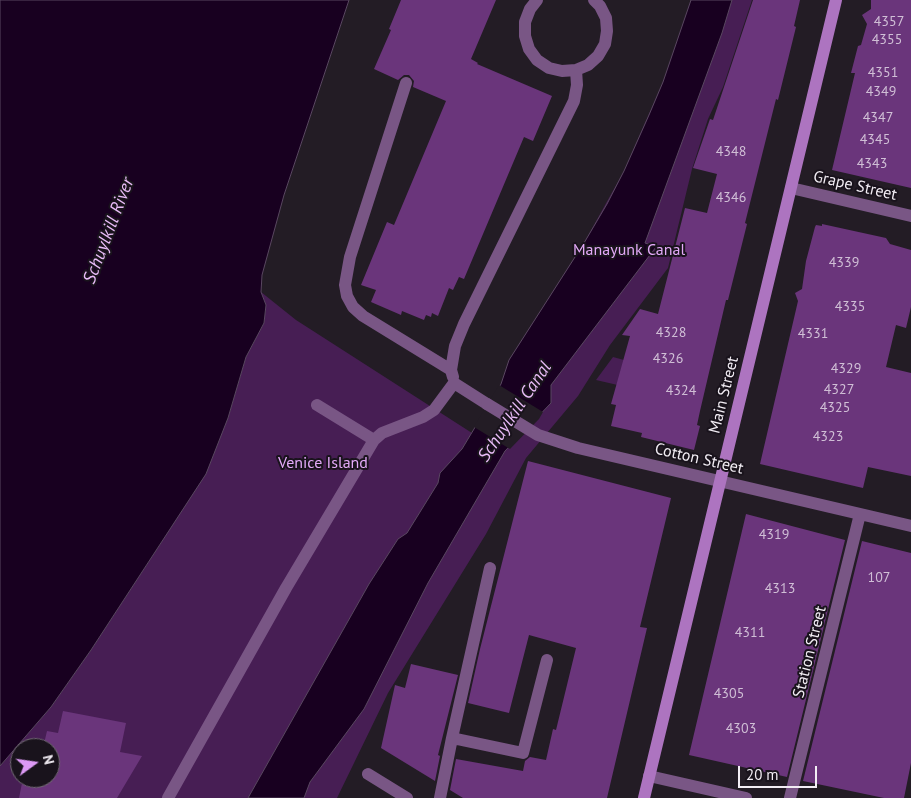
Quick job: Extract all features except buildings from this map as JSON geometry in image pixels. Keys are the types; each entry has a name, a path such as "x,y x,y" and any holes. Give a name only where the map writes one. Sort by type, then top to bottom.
{"street":[{"path":"537,0 530,9 525,22 525,36 529,49 537,60 549,68 562,71 576,70 588,65 598,56 605,44 606,18 600,2"},
{"name":"Main Street","path":"644,798 836,0"},
{"path":"168,798 286,588 374,440 382,433 424,417 434,410 454,383 451,370 455,346 464,324 574,101 577,86 576,70"},
{"path":"406,84 350,257 345,285 347,296 353,307 364,316 451,370"},
{"name":"Grape Street","path":"791,188 911,216"},
{"name":"Cotton Street","path":"454,383 532,432 578,448 911,526"},
{"path":"318,405 374,440"},
{"name":"Station Street","path":"790,798 860,514"},
{"path":"440,798 490,568"},
{"path":"452,738 523,753 547,660"},
{"path":"368,774 407,798"},
{"path":"649,776 746,798"}],"green space":[{"name":"Venice Island","path":"691,0 752,0 723,87 708,119 692,169 668,268 610,345 578,396 526,458 486,534 388,693 337,798 0,798 0,766 10,754 10,788 60,788 60,738 24,738 51,707 91,650 161,543 228,418 246,357 264,323 266,305 261,292 296,320 472,433 501,384 509,360 584,243 624,171 663,82"},
{"path":"613,357 624,360 648,392 596,380"}],"water":[{"name":"Schuylkill River","path":"0,0 349,0 284,195 262,275 261,292 266,305 264,323 246,357 228,418 206,474 91,650 51,707 24,738 10,738 10,754 0,766"},
{"name":"Manayunk Canal","path":"691,0 732,0 722,33 645,243 656,247 551,385 551,403 505,451 428,583 364,709 310,782 304,798 248,798 369,584 398,539 407,533 438,483 440,473 462,449 501,384 509,360 607,204 624,171 663,82"}],"pier":[{"path":"499,385 543,412 539,419 510,449 474,427"}],"water label":[{"name":"Schuylkill Canal","path":"515,412"}]}
